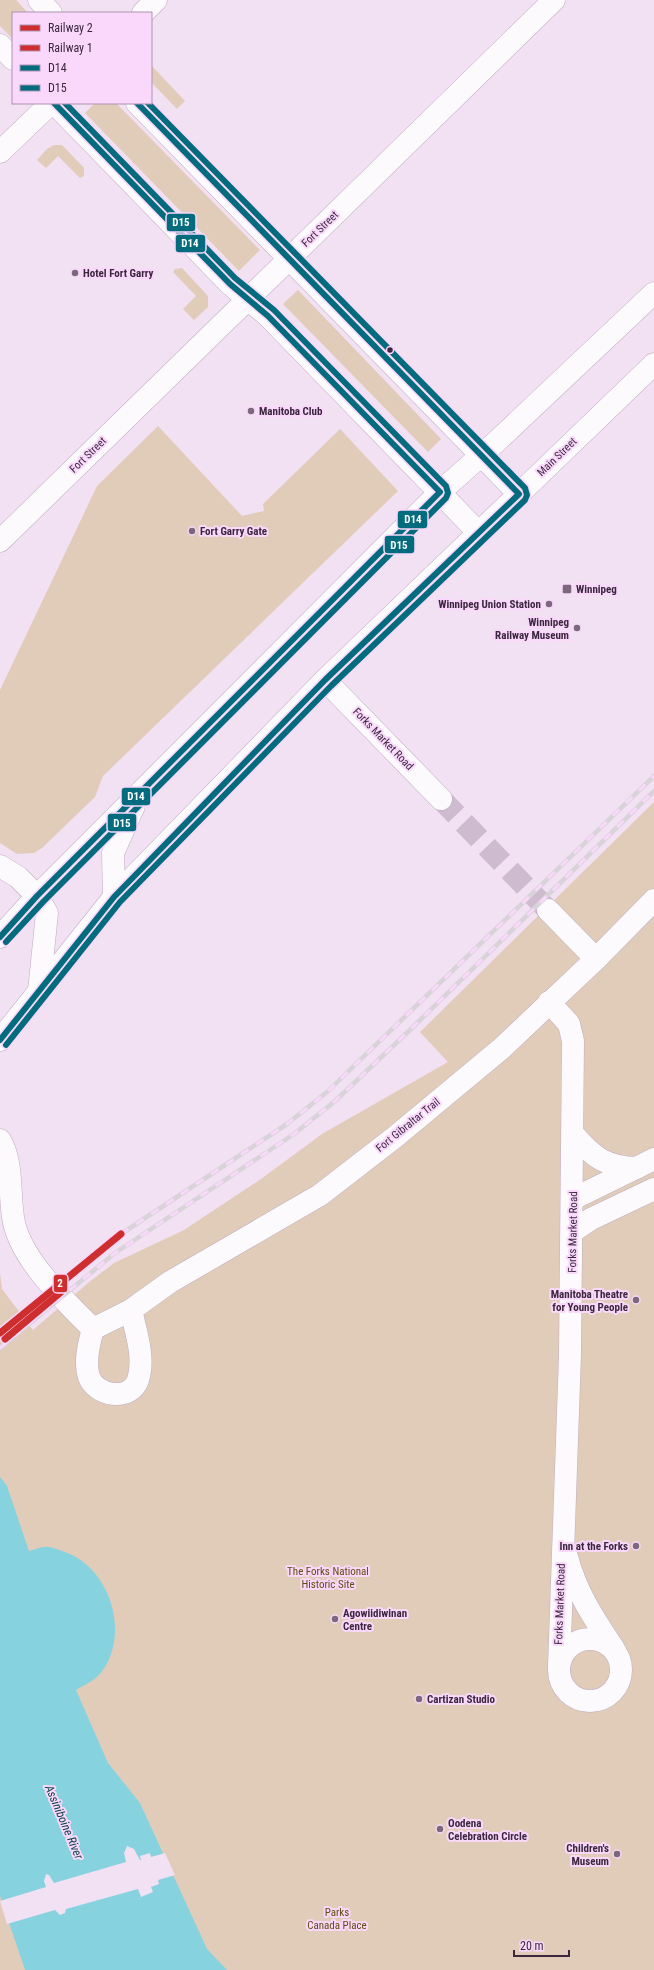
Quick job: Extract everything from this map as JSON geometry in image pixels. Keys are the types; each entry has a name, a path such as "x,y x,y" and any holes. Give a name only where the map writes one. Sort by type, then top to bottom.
{"main road":[{"path":"39,0 50,12"},
{"path":"144,12 156,0"},
{"name":"Fort Street","path":"0,541 554,0"},
{"path":"0,45 12,58"},
{"path":"0,152 50,104"},
{"path":"55,104 204,257 268,316 478,532"},
{"path":"137,104 519,494"},
{"path":"0,937 37,896 440,492 496,442 654,293"},
{"name":"Main Street","path":"0,1040 114,897 325,680 654,364"},
{"name":"Forks Market Road","path":"325,680 441,799"},
{"path":"114,897 113,853 138,795"},
{"path":"0,866 18,877 37,896 47,913 39,992"},
{"name":"Fort Gibraltar Trail","path":"93,1329 131,1310 170,1282 320,1195 395,1137 487,1060 596,959 654,900"},
{"path":"548,910 596,959"},
{"name":"Forks Market Road","path":"549,1002 569,1024 572,1034 574,1135 568,1433 562,1541 559,1667"},
{"path":"574,1135 586,1149 603,1162 620,1168 646,1164"},
{"path":"0,1140 5,1149 8,1161 13,1218 24,1250 32,1262 93,1329 88,1351 88,1366 92,1383 97,1388 111,1394 118,1394 128,1391 138,1380 140,1354 131,1310"},
{"path":"573,1199 646,1164"},
{"path":"573,1231 591,1219 654,1189"},
{"name":"Forks Market Road","path":"562,1541 574,1581 588,1609 616,1653"},
{"path":"592,1638 602,1641 616,1653 621,1672 618,1682 613,1690 606,1696 597,1700 587,1701 569,1693 563,1686 559,1667 561,1657 566,1649 583,1639 592,1638"}],"green space":[{"path":"0,0 16,0 27,12 12,12 12,38 0,26"},
{"path":"152,66 185,101 177,109 152,83"},
{"path":"94,104 117,104 260,250 239,271 85,113"},
{"path":"54,145 62,145 84,168 84,176 80,178 58,156 46,168 37,160 47,149"},
{"path":"182,268 208,296 208,307 194,320 183,309 196,296 173,272 175,269"},
{"path":"298,290 441,439 428,452 283,304"},
{"path":"158,426 242,516 264,511 263,504 340,429 398,491 103,776 95,797 42,848 34,853 17,854 0,843 0,690 97,486"},
{"name":"The Forks National Historic Site","path":"654,802 654,1970 0,1970 0,1273 2,1289 33,1330 114,1263 184,1230 261,1179 322,1134 448,1062 420,1032"}],"water":[{"name":"Assiniboine River","path":"0,1477 7,1486 29,1551 40,1547 46,1547 65,1552 81,1560 94,1573 105,1588 112,1605 115,1624 114,1642 109,1659 99,1675 91,1682 76,1690 108,1763 140,1803 207,1949 227,1970 25,1970 0,1896"}],"pier":[{"path":"127,1846 134,1849 140,1860 140,1856 150,1853 151,1857 165,1853 175,1875 158,1880 159,1884 151,1887 153,1892 141,1897 138,1889 66,1909 65,1913 60,1915 55,1910 7,1924 0,1901 46,1887 44,1881 46,1874 49,1875 54,1883 126,1862 124,1853"}],"tunnel":[{"path":"441,799 548,910"}],"railway":[{"path":"121,1234 287,1124 327,1092 654,776"},
{"path":"0,1348 115,1253 294,1134 334,1102 412,1028 654,791"}],"rail line":[{"name":"2","path":"0,1333 121,1234"},
{"name":"1","path":"5,1339 61,1292"}],"transit line":[{"name":"D14","path":"0,937 37,896 440,492 268,316 230,284 55,104"},
{"name":"D15","path":"6,942 43,902 446,498 448,493 446,486 274,310 235,278 66,104"},
{"name":"D14","path":"0,1040 114,897 325,680 519,494 138,104"},
{"name":"D15","path":"6,1045 120,902 331,686 525,500 527,495 525,488 149,104"}],"place":[{"name":"Hotel Fort Garry","path":"75,273"},
{"name":"Manitoba Club","path":"251,411"},
{"name":"Fort Garry Gate","path":"192,531"},
{"name":"Winnipeg","path":"567,589"},
{"name":"Winnipeg Union Station","path":"549,604"},
{"name":"Winnipeg Railway Museum","path":"577,628"},
{"name":"Manitoba Theatre for Young People","path":"636,1300"},
{"name":"Inn at the Forks","path":"636,1546"},
{"name":"Agowiidiwinan Centre","path":"335,1619"},
{"name":"Cartizan Studio","path":"419,1699"},
{"name":"Oodena Celebration Circle","path":"440,1829"},
{"name":"Children's Museum","path":"617,1854"}],"park label":[{"name":"Parks Canada Place","path":"337,1918"}]}
